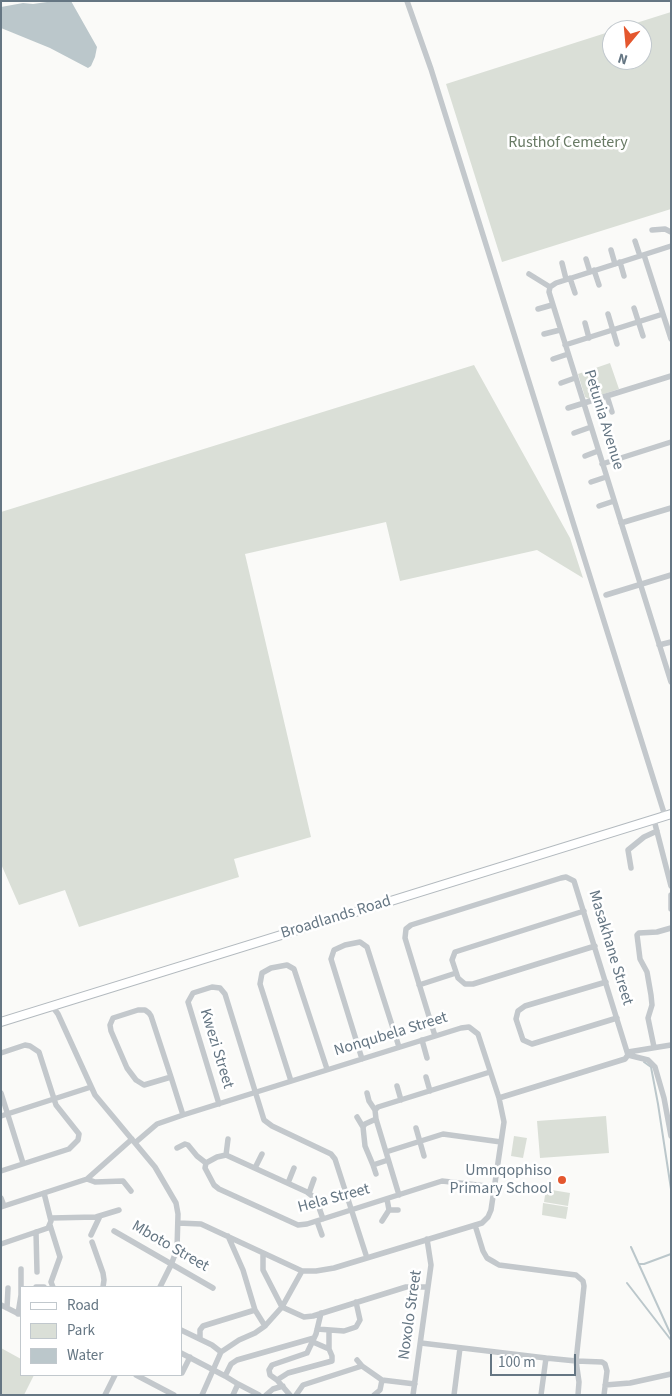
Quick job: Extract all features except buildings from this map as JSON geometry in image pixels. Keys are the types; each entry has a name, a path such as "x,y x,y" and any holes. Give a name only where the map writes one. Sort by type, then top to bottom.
{"main road":[{"name":"Broadlands Road","path":"1,1022 668,815"}],"street":[{"path":"408,1 668,815"},
{"path":"652,230 665,229 671,232"},
{"path":"635,241 642,255 671,339"},
{"path":"529,274 550,287 556,283 671,246"},
{"path":"611,250 624,276"},
{"path":"586,259 599,285"},
{"path":"562,263 575,293"},
{"name":"Petunia Avenue","path":"550,287 552,305 671,682"},
{"path":"538,310 552,305"},
{"path":"634,308 643,336"},
{"path":"608,314 617,344"},
{"path":"565,345 663,314"},
{"path":"585,324 589,338"},
{"path":"544,334 560,330"},
{"path":"553,359 568,354"},
{"path":"568,408 671,376"},
{"path":"561,383 575,378"},
{"path":"608,396 612,412"},
{"path":"574,433 591,427"},
{"path":"602,464 671,442"},
{"path":"585,456 598,452"},
{"path":"591,482 606,477"},
{"path":"599,506 614,501"},
{"path":"621,523 671,508"},
{"path":"606,595 671,575"},
{"path":"659,645 671,642"},
{"path":"654,820 671,886"},
{"path":"631,868 627,854 628,849 644,837 657,831"},
{"name":"Masakhane Street","path":"435,1036 405,938 405,932 411,925 566,877 574,881 628,1054"},
{"path":"671,896 671,909"},
{"path":"584,911 455,952 452,960 456,973 461,982 472,984 595,946"},
{"path":"654,1047 648,1018 652,1005 651,995 647,972 640,959 637,935 639,933 657,932 671,928"},
{"path":"362,1059 331,959 334,950 345,945 360,942 367,947 399,1047"},
{"path":"291,1082 260,984 262,973 271,968 287,965 294,969 327,1070"},
{"path":"419,985 456,973"},
{"path":"606,982 525,1006 518,1011 516,1019 523,1040 532,1044 617,1018"},
{"name":"Kwezi Street","path":"219,1104 188,1002 193,993 212,986 220,988 225,994 255,1093"},
{"path":"52,1006 58,1014 98,1100 156,1167 176,1203 178,1223 177,1249 160,1286"},
{"path":"171,1078 144,1085 136,1080 127,1068 111,1030 110,1025 113,1018 138,1010 148,1011 152,1016 183,1115"},
{"name":"Nonqubela Street","path":"87,1179 157,1124 460,1028 473,1029 480,1038 499,1098 504,1122 495,1187 488,1217 482,1223 367,1258 326,1270 302,1272"},
{"path":"422,1040 428,1058"},
{"path":"499,1098 625,1059 628,1054 671,1044"},
{"path":"1,1053 25,1045 36,1049 41,1056 59,1110 79,1134 78,1140 64,1151 1,1170"},
{"path":"628,1054 648,1060 655,1067 664,1098 671,1136"},
{"path":"376,1108 490,1072"},
{"path":"426,1077 430,1091"},
{"path":"397,1086 401,1100"},
{"path":"1,1116 91,1088"},
{"path":"1,1093 23,1164"},
{"path":"255,1093 261,1116 267,1123 334,1156 367,1258"},
{"path":"367,1093 369,1101 376,1108 376,1118 399,1195"},
{"path":"357,1116 363,1127 365,1146 376,1174"},
{"path":"363,1127 376,1118"},
{"path":"416,1128 424,1156"},
{"path":"386,1152 446,1134 501,1142"},
{"path":"226,1155 228,1139"},
{"path":"177,1148 185,1144 188,1145 197,1156 207,1162 217,1156 226,1155 310,1193 316,1199 322,1235"},
{"path":"255,1168 262,1154"},
{"path":"373,1165 388,1160"},
{"name":"Hela Street","path":"207,1162 206,1168 214,1185 220,1189 295,1224 302,1225 442,1181 495,1187"},
{"path":"288,1183 294,1168"},
{"path":"1,1198 3,1207 87,1179 108,1183 123,1181 131,1191"},
{"path":"310,1193 314,1179"},
{"path":"44,1193 60,1257 52,1280 53,1286"},
{"path":"382,1221 389,1210 387,1199"},
{"path":"51,1221 90,1218 119,1210"},
{"path":"389,1210 398,1210"},
{"path":"91,1234 100,1216"},
{"path":"1,1244 48,1228 51,1221"},
{"path":"178,1223 201,1224 302,1272 282,1307 265,1326 222,1352 202,1395"},
{"path":"475,1225 483,1252 487,1258 498,1265 576,1275 582,1279 584,1286 576,1361 579,1382 578,1395"},
{"name":"Mboto Street","path":"114,1230 213,1288"},
{"path":"36,1232 37,1272"},
{"path":"228,1236 255,1310 265,1326"},
{"name":"Noxolo Street","path":"413,1395 432,1266 427,1239"},
{"path":"92,1242 103,1273 103,1286"},
{"path":"263,1253 263,1270 282,1307 304,1317 406,1287 428,1287"},
{"path":"21,1269 21,1286"},
{"path":"8,1288 4,1306 20,1314"},
{"path":"317,1329 344,1331 358,1325 360,1320 356,1302"},
{"path":"200,1338 200,1330 203,1326 255,1310"},
{"path":"290,1395 268,1372 270,1366 304,1355 313,1340 322,1313"},
{"path":"182,1330 212,1344 222,1352"},
{"path":"277,1380 288,1373 333,1359 329,1349 329,1331"},
{"path":"225,1376 231,1364 237,1360 313,1340 329,1349"},
{"path":"421,1343 546,1358 599,1361 604,1363 607,1376 604,1395"},
{"path":"454,1395 460,1348"},
{"path":"182,1353 215,1367 225,1376 259,1395"},
{"path":"182,1373 190,1357"},
{"path":"541,1395 546,1358"},
{"path":"357,1360 362,1366 382,1380 415,1384"},
{"path":"296,1395 303,1385 362,1366"},
{"path":"605,1385 640,1382 671,1374"},
{"path":"105,1395 114,1376"},
{"path":"138,1376 174,1395"},
{"path":"374,1395 380,1390 382,1380"},
{"path":"233,1395 238,1384"},
{"path":"266,1395 272,1389 283,1386"}],"green space":[{"name":"Rusthof Cemetery","path":"671,12 671,209 502,262 446,84 602,34 602,70 652,70 652,20 646,20"},
{"path":"610,363 619,389 589,399 585,397 578,374"},
{"path":"474,365 570,538 583,578 537,550 400,581 386,522 245,554 311,837 234,859 239,877 79,927 65,890 19,905 1,864 1,512"},
{"path":"606,1116 609,1153 540,1158 537,1121"},
{"path":"514,1136 527,1138 523,1158 511,1156"},
{"path":"546,1189 570,1193 568,1206 544,1202"},
{"path":"543,1203 568,1207 566,1219 542,1215"},
{"path":"1,1348 20,1358 20,1376 34,1376 24,1395 1,1395"}],"water":[{"path":"71,1 97,47 95,57 88,68 50,48 1,28 1,7"}],"waterway":[{"path":"644,1062 651,1067 671,1189"},
{"path":"631,1247 671,1335"},
{"path":"639,1264 671,1254"},
{"path":"627,1283 671,1340"}],"place":[{"name":"Umnqophiso Primary School","path":"562,1180"}]}
